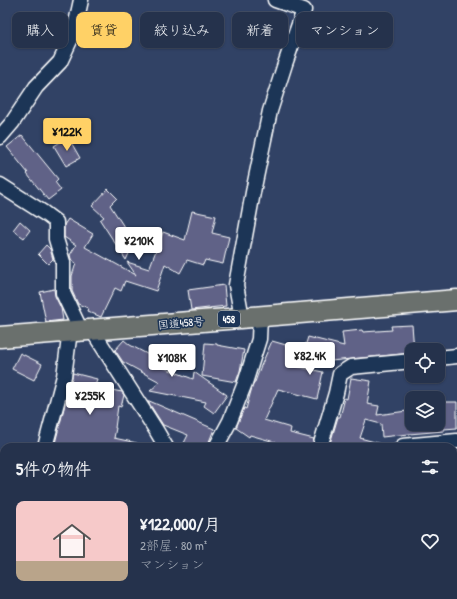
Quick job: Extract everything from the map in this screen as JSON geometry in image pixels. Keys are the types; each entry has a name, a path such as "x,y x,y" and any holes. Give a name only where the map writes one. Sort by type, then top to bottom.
{"highway":[{"name":"国道458号","path":"0,337 457,300"}],"lane":[{"path":"0,137 12,123 36,87 60,62 74,32 81,0"},
{"path":"240,318 240,307 236,286 254,188 270,111 304,10 275,0"},
{"path":"0,185 56,222 56,239 63,262 63,293 81,331 156,430 164,443"},
{"path":"218,443 230,421 245,384 259,339 260,317"},
{"path":"46,443 64,376 81,331"},
{"path":"445,357 457,356"},
{"path":"321,443 340,374 351,367 405,362"},
{"path":"435,443 457,441"}],"building":[{"path":"22,135 58,179 55,182 61,190 48,200 7,147"},
{"path":"68,137 80,158 66,166 54,146"},
{"path":"108,189 117,198 110,205 126,230 136,231 135,245 133,245 126,260 100,220 104,217 92,206"},
{"path":"192,211 216,216 212,233 229,237 223,264 205,260 203,265 187,260 180,273 165,264 156,291 125,281 121,291 115,288 101,317 87,311 88,308 78,304 72,291 72,276 76,263 71,259 70,255 76,245 64,237 64,225 68,219 93,234 85,247 136,275 127,262 149,269 163,232 185,240"},
{"path":"20,221 30,230 24,238 13,230"},
{"path":"46,245 50,249 53,259 48,264 38,254"},
{"path":"224,285 226,306 191,310 188,290"},
{"path":"54,289 55,296 61,308 63,320 46,322 40,292"},
{"path":"412,325 413,343 405,343 405,354 290,365 323,372 317,399 278,389 264,420 291,428 290,433 314,439 313,443 278,443 250,435 249,437 236,428 244,408 246,409 254,382 272,341 286,345 286,347 304,350 308,337 344,346 342,332 392,330 391,326"},
{"path":"124,340 130,345 164,363 162,367 193,379 194,372 227,395 214,413 204,406 206,402 150,391 160,382 123,362 115,350"},
{"path":"205,343 244,350 240,371 236,382 202,376"},
{"path":"20,353 42,364 34,380 12,369"},
{"path":"73,373 97,379 95,387 122,392 124,395 121,407 118,406 114,438 137,443 55,443"},
{"path":"351,378 371,381 367,404 379,406 377,415 405,411 405,431 444,431 382,437 381,424 366,420 360,438 378,443 330,443 345,398 347,399"},
{"path":"147,400 214,429 209,443 184,443 188,435 163,425"},
{"path":"445,402 457,402 457,428 445,429"}]}
